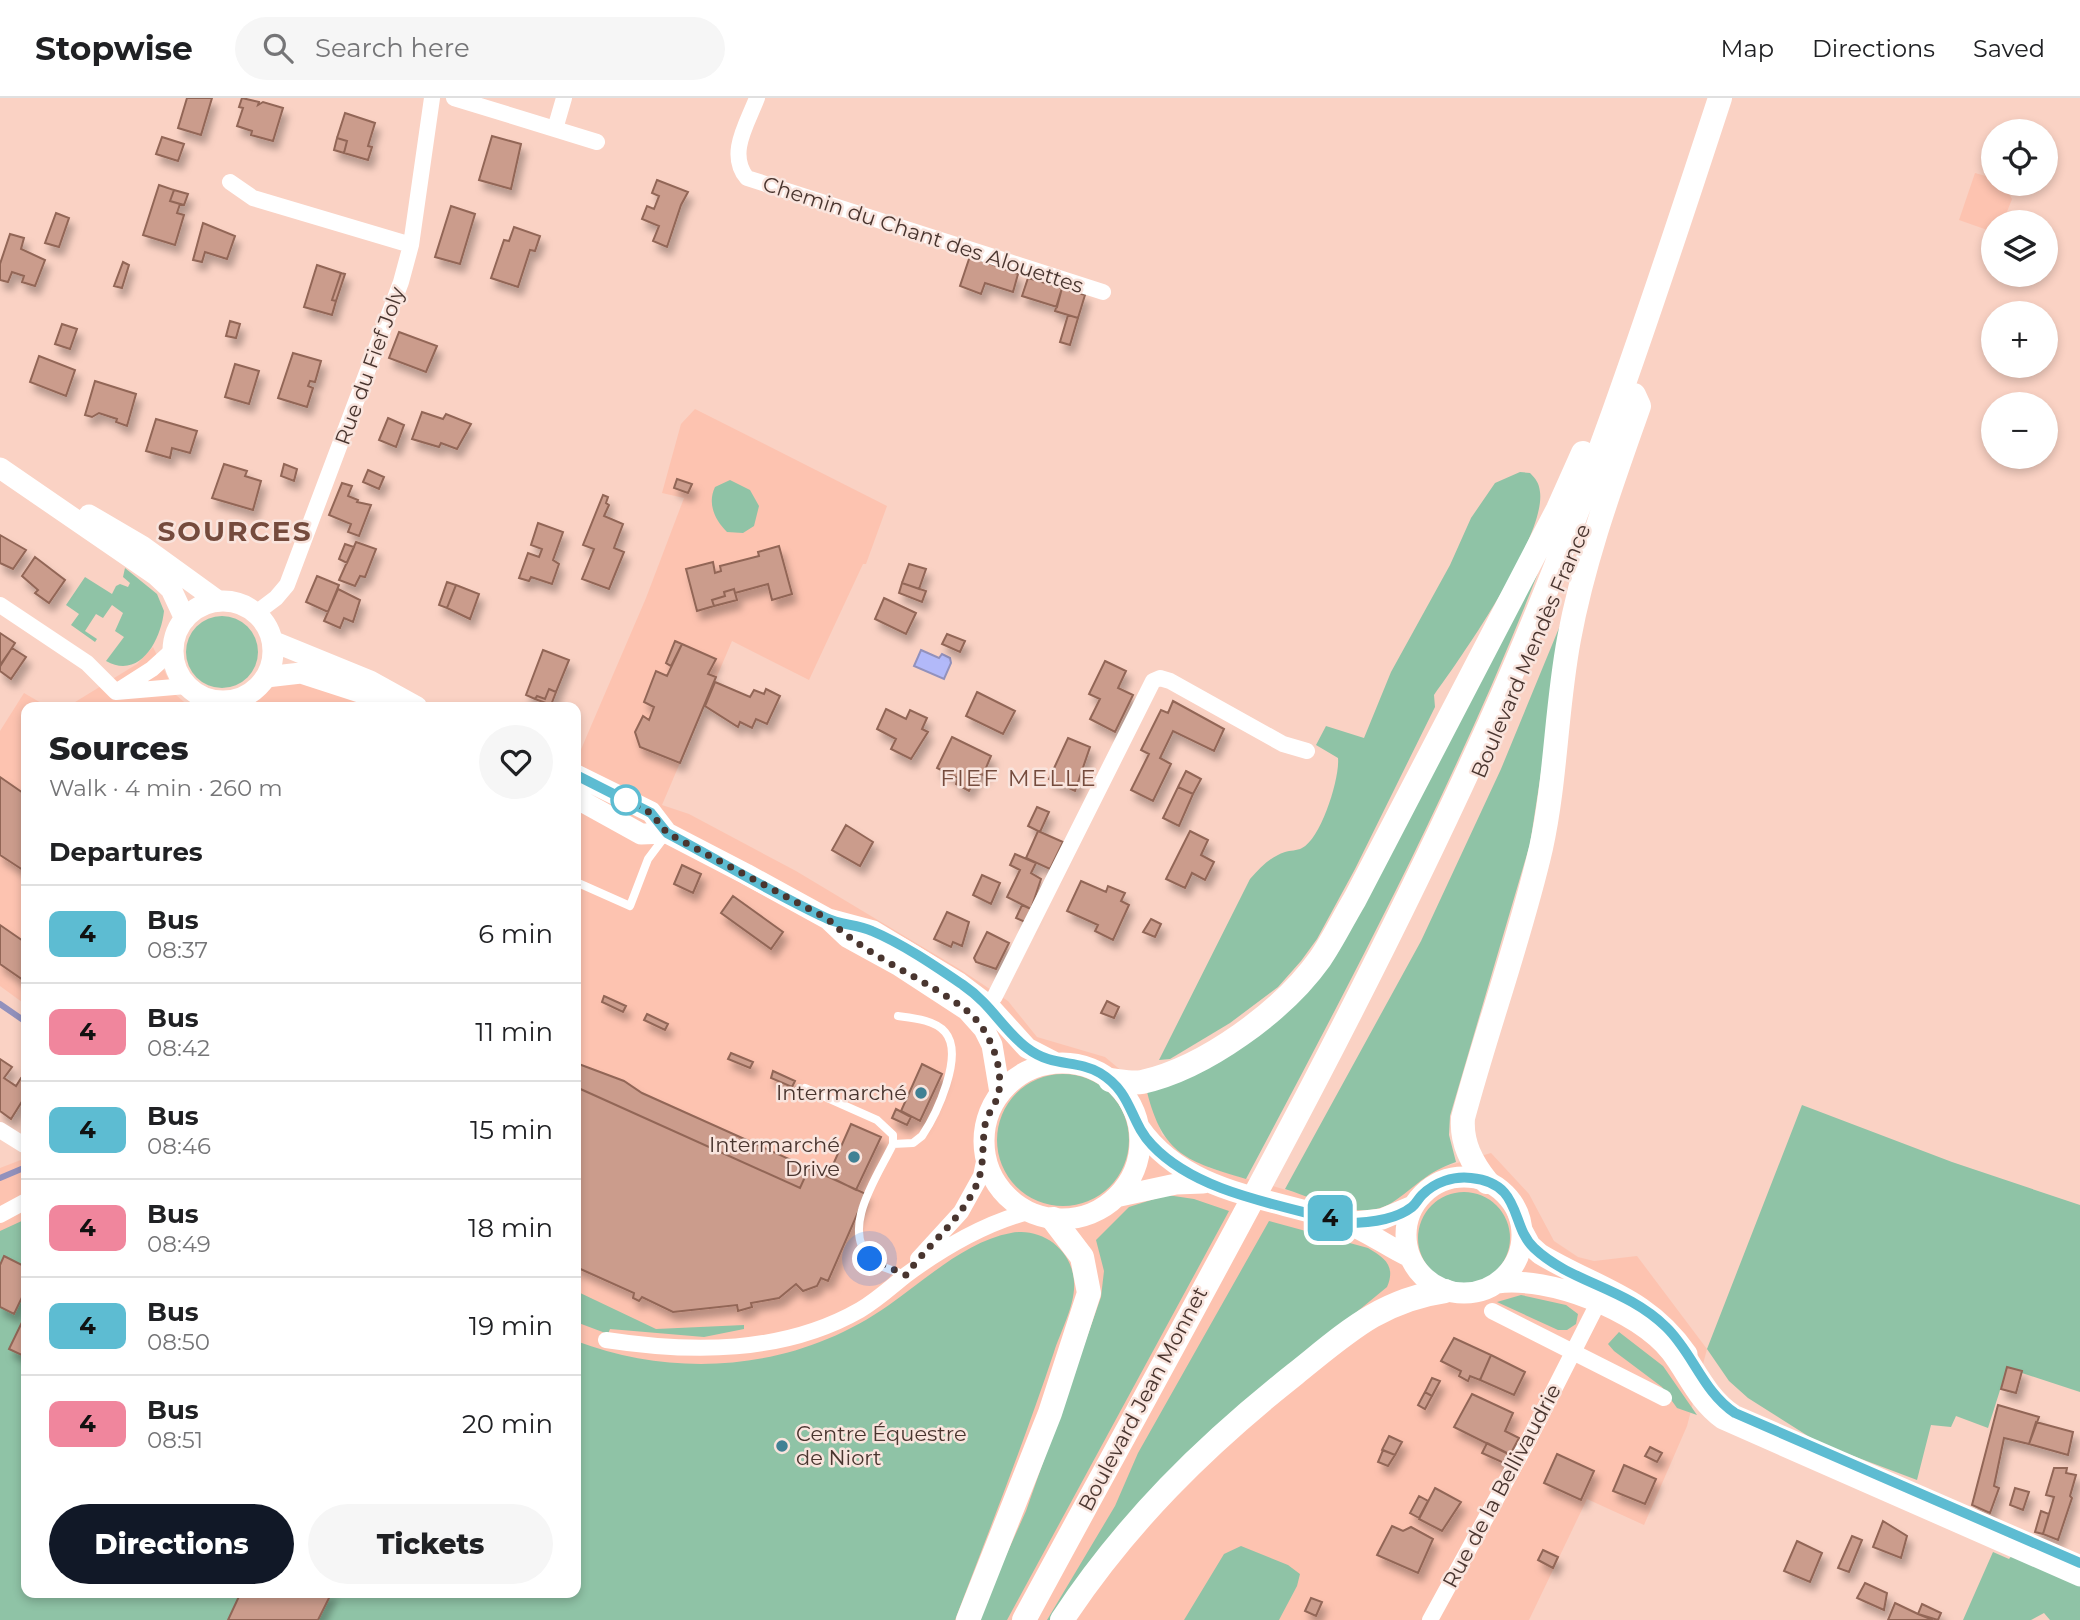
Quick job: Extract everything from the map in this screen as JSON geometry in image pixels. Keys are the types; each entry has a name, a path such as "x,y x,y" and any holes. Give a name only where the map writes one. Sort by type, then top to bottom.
{"main road":[{"name":"Boulevard Mendès France","path":"1268,1179 1413,887 1489,724 1575,518 1646,325 1720,98"},
{"name":"Boulevard Mendès France","path":"1268,1179 1347,1046 1501,730 1584,531 1634,396 1731,98"},
{"path":"1110,1080 1139,1083 1161,1076 1220,1048 1268,1013 1319,959 1355,899 1558,509 1596,425 1625,349 1646,325"},
{"path":"1634,396 1639,406 1595,530 1577,603 1562,687 1541,848 1464,1118 1466,1145 1471,1160 1487,1182 1511,1201 1530,1245 1661,1342 1698,1396 1723,1419 2080,1576"},
{"path":"0,468 164,582 177,598 185,619"},
{"path":"55,504 91,516 118,532 218,601 243,605 256,613 272,640 273,653 256,692"},
{"path":"211,702 186,686 174,663 173,650 174,639 185,619 194,610 218,601"},
{"path":"272,640 370,681 408,702"},
{"path":"222,702 256,692 289,672 301,673 395,702"},
{"path":"581,778 651,813 667,833 828,919 873,931 959,983 988,1004 1027,1048 1056,1063 1085,1066 1110,1080 1129,1101 1139,1127 1166,1158 1205,1183 1346,1223 1410,1257"},
{"path":"581,801 641,834 667,833"},
{"path":"828,919 847,937 898,965 977,1020 992,1045 1000,1093"},
{"path":"1056,1063 1026,1072 1000,1093 986,1122 985,1157 1000,1190 1028,1212 1053,1219 1091,1214 1120,1196 1176,1184 1205,1183"},
{"path":"1120,1196 1138,1161 1139,1127"},
{"path":"1346,1223 1382,1219 1413,1206 1427,1191 1446,1180 1460,1177 1487,1182"},
{"name":"Boulevard Jean Monnet","path":"1024,1620 1268,1179"},
{"name":"Boulevard Jean Monnet","path":"1036,1620 1268,1179"},
{"path":"1413,1206 1405,1231 1410,1257 1424,1278 1445,1291"},
{"path":"968,1620 1050,1413 1089,1293 1083,1257 1053,1219"},
{"path":"1062,1620 1098,1569 1154,1500 1232,1425 1360,1323 1395,1303 1445,1291 1477,1292 1497,1283 1507,1275 1519,1254 1522,1230"},
{"path":"1497,1283 1516,1280 1542,1283 1641,1305 1670,1330 1716,1398 1735,1413 2080,1563"}],"street":[{"name":"Rue du Fief Joly","path":"256,613 276,598 287,585 357,405 411,245 432,98"},
{"path":"454,98 597,142"},
{"path":"555,129 564,98"},
{"name":"Chemin du Chant des Alouettes","path":"757,98 737,154 738,167 747,178 1103,292"},
{"path":"230,182 253,198 411,245"},
{"path":"0,605 88,663 116,692"},
{"path":"116,692 152,669 173,650"},
{"path":"988,1004 995,996 1153,681 1160,678 1170,681 1283,744 1307,751"},
{"path":"116,692 186,686"},
{"path":"0,1130 21,1143"},
{"path":"906,1275 961,1212 977,1184 985,1157"},
{"path":"0,1215 21,1204"},
{"path":"606,1340 694,1349 785,1339 810,1332 859,1310 906,1275 973,1232 1028,1212"},
{"name":"Rue de la Bellivaudrie","path":"1430,1620 1528,1441 1601,1295"},
{"path":"1492,1311 1664,1398"}],"lane":[{"path":"581,884 630,906 648,859 667,833"},
{"path":"893,1144 913,1143 922,1136 949,1076 952,1058 948,1038 941,1029 919,1020 898,1016"},
{"path":"805,1088 877,1120 890,1130 893,1144 865,1202 859,1230 861,1246 870,1259 906,1275"}],"shaded area":[{"path":"1975,173 1981,175 1981,196 2010,196 2012,199 2008,210 1981,210 1981,228 1959,220"},
{"path":"695,409 887,506 866,564 863,564 809,680 732,641 662,805 689,814 796,871 961,970 1008,1001 1037,1037 1105,1057 1147,1092 1162,1135 1210,1168 1356,1210 1394,1202 1430,1171 1491,1153 1529,1194 1554,1241 1578,1257 1594,1261 1637,1256 1707,1349 1687,1426 1644,1525 1587,1499 1529,1620 0,1620 0,1168 21,1160 21,1598 581,1598 581,749 646,598 684,498 662,493 681,424"},
{"path":"153,647 176,695 184,702 75,702 137,664"},
{"path":"297,682 359,702 252,702 278,683"},
{"path":"24,693 39,702 21,702 21,1001 0,986 0,731"}],"green space":[{"path":"1520,472 1530,473 1540,489 1538,512 1530,537 1499,596 1434,695 1435,707 1355,869 1317,939 1278,987 1230,1023 1170,1059 1159,1060 1250,879 1275,857 1300,849 1309,842 1322,821 1338,767 1338,758 1316,745 1326,726 1364,738 1391,672 1450,565 1471,518 1495,483"},
{"path":"730,480 750,490 759,506 754,526 743,533 727,532 712,506 715,487"},
{"path":"125,568 157,594 164,611 158,634 147,654 129,665 118,665 106,661 124,637 115,631 123,613 112,605 103,618 96,614 85,631 97,639 95,642 71,625 79,614 66,605 85,577 112,594 120,584 128,587 130,583 123,577"},
{"path":"1538,573 1438,804 1325,1030 1246,1179 1193,1160 1180,1152 1161,1130 1147,1092 1270,1021"},
{"path":"1566,611 1530,844 1450,1116 1449,1135 1456,1162 1430,1174 1396,1200 1370,1210 1341,1208 1285,1189 1421,941 1501,769"},
{"path":"222,616 242,622 252,632 258,652 252,672 242,682 222,688 202,682 192,672 186,652 192,632 202,622"},
{"path":"1063,1074 1088,1079 1110,1093 1124,1115 1129,1140 1124,1165 1110,1187 1088,1201 1063,1206 1038,1201 1016,1187 1002,1165 997,1140 1002,1115 1016,1093 1038,1079"},
{"path":"1802,1105 1952,1162 2080,1205 2080,1392 2007,1368 1988,1428 1956,1416 1951,1427 1931,1425 1917,1480 1819,1443 1748,1398 1729,1381 1707,1349"},
{"path":"1464,1192 1482,1195 1497,1205 1507,1220 1510,1238 1507,1256 1497,1271 1482,1281 1464,1284 1446,1281 1431,1271 1421,1256 1418,1238 1421,1220 1431,1205 1446,1195"},
{"path":"1167,1195 1194,1199 1229,1211 1007,1620 977,1620 1026,1511 1101,1297 1104,1271 1096,1240 1129,1207"},
{"name":"Centre Équestre de Niort","path":"21,1221 21,1598 581,1598 581,1342 656,1361 696,1364 737,1362 777,1355 816,1344 853,1327 962,1253 994,1237 1011,1233 1033,1233 1044,1237 1061,1250 1072,1270 1074,1290 1031,1419 955,1620 0,1620 0,1231"},
{"path":"1269,1221 1368,1248 1387,1263 1390,1273 1387,1287 1216,1428 1054,1620 1047,1620 1115,1506 1138,1453"},
{"path":"581,1293 656,1329 744,1325 744,1329 704,1337 610,1329 608,1334 581,1324"},
{"path":"1521,1295 1566,1305 1578,1314 1576,1324 1567,1330 1558,1330 1497,1302"},
{"path":"1619,1332 1663,1366 1697,1415 1677,1408 1662,1387 1614,1351 1608,1344"},
{"path":"1241,1546 1288,1565 1300,1574 1297,1586 1279,1620 1184,1620 1224,1554"},
{"path":"1993,1552 2009,1559 2014,1553 2080,1583 2080,1620 2050,1620 2044,1613 2031,1620 1963,1620"}],"water":[{"path":"921,650 939,658 942,654 950,658 951,663 944,679 914,666"}],"building":[{"path":"187,98 212,98 201,135 178,128"},
{"path":"242,98 259,102 258,105 263,102 283,108 273,141 251,135 252,131 237,126 243,108 239,107"},
{"path":"345,113 375,123 368,146 372,147 368,160 344,153 347,141 337,138"},
{"path":"492,136 521,144 511,189 479,180"},
{"path":"162,137 184,144 178,161 156,154"},
{"path":"337,138 347,141 344,153 334,150"},
{"path":"657,180 688,192 667,247 653,241 659,226 642,219 647,206 654,209 659,196 652,193"},
{"path":"159,185 174,190 170,201 180,204 177,213 184,215 175,245 143,235"},
{"path":"174,190 188,194 184,205 170,201"},
{"path":"451,206 475,214 460,264 435,257"},
{"path":"56,213 69,218 59,247 45,243"},
{"path":"203,223 235,236 227,259 205,252 202,262 193,260"},
{"path":"514,227 540,236 535,251 530,250 518,287 491,278 504,240 509,241"},
{"path":"10,234 24,238 21,249 45,260 35,286 22,282 24,276 12,272 8,282 0,280 0,264"},
{"path":"970,256 1018,274 1013,292 985,283 981,294 960,286"},
{"path":"123,262 129,265 122,288 114,286"},
{"path":"317,265 341,273 332,300 336,301 332,315 304,307"},
{"path":"341,273 345,274 336,301 332,300"},
{"path":"1028,278 1062,288 1057,307 1022,296"},
{"path":"1062,288 1085,295 1078,318 1055,311"},
{"path":"1068,315 1078,318 1070,345 1060,342"},
{"path":"230,321 240,324 236,338 226,336"},
{"path":"62,324 77,329 70,349 55,344"},
{"path":"399,332 437,346 426,372 389,358"},
{"path":"293,353 321,361 315,382 310,381 308,386 313,388 307,407 278,398"},
{"path":"39,356 75,370 66,396 30,382"},
{"path":"235,364 259,371 249,404 225,397"},
{"path":"95,381 136,394 127,426 116,422 117,419 99,413 92,417 85,415"},
{"path":"422,412 443,419 446,414 471,424 457,449 441,443 439,447 412,439"},
{"path":"388,418 404,425 396,447 379,440"},
{"path":"156,419 197,431 190,453 172,448 170,458 146,451"},
{"path":"224,464 247,471 245,476 261,481 253,510 212,498"},
{"path":"284,464 297,469 294,481 281,476"},
{"path":"368,470 384,477 379,489 363,482"},
{"path":"677,479 692,484 688,493 674,488"},
{"path":"342,483 352,486 348,496 358,500 357,502 371,505 359,536 348,532 351,524 329,515"},
{"path":"603,495 608,497 606,503 609,505 604,516 623,524 614,548 624,552 609,589 582,579 594,549 583,545"},
{"path":"538,523 563,532 553,560 559,564 552,584 531,577 529,581 519,578 528,553 539,557 542,549 531,545"},
{"path":"0,535 26,550 13,569 0,563"},
{"path":"356,542 376,549 365,577 360,576 355,586 339,580"},
{"path":"345,544 354,547 347,563 339,559"},
{"path":"779,546 792,594 772,600 768,584 735,593 734,589 724,592 725,596 712,600 714,606 697,611 686,569 713,562 715,573 721,571 720,566 759,556 758,552"},
{"path":"35,557 65,580 49,603 35,593 38,590 22,576"},
{"path":"909,564 926,569 919,589 902,583"},
{"path":"317,576 339,585 328,612 306,602"},
{"path":"447,582 456,585 447,608 439,605"},
{"path":"902,583 926,591 922,602 899,593"},
{"path":"456,585 479,594 470,619 447,608"},
{"path":"338,589 360,600 353,622 344,618 340,628 324,621"},
{"path":"734,589 737,600 714,606 712,600 725,596 724,592"},
{"path":"884,598 916,613 906,634 875,619"},
{"path":"0,633 15,643 1,665 0,664"},
{"path":"947,634 965,641 960,652 942,644"},
{"path":"675,641 682,644 671,666 666,663"},
{"path":"682,644 716,659 708,674 716,677 680,763 640,747 635,732 643,716 649,720 654,707 644,702 656,671 667,676"},
{"path":"12,648 26,657 11,679 0,671 0,665"},
{"path":"543,650 569,660 556,692 549,689 545,699 537,696 535,699 526,695"},
{"path":"1105,661 1126,671 1118,688 1133,695 1115,732 1090,719 1100,699 1089,694"},
{"path":"715,682 750,697 754,690 764,694 766,689 780,696 767,724 756,719 752,728 740,722 738,727 705,706"},
{"path":"549,689 556,692 552,702 535,699 537,696 545,699"},
{"path":"977,692 1015,711 1003,734 966,716"},
{"path":"1173,701 1224,729 1214,751 1173,731 1160,758 1171,764 1153,801 1131,790 1149,754 1141,750 1161,710 1168,713"},
{"path":"886,709 906,719 910,710 927,718 922,729 928,732 911,759 891,749 896,739 877,729"},
{"path":"952,737 991,756 983,775 978,773 969,791 956,784 958,778 937,768"},
{"path":"1068,738 1090,747 1075,791 1049,779"},
{"path":"1186,771 1201,779 1193,794 1178,787"},
{"path":"0,777 21,792 21,869 0,855"},
{"path":"1178,787 1193,794 1179,826 1163,818"},
{"path":"1037,807 1049,812 1040,832 1028,826"},
{"path":"846,825 873,842 860,866 832,850"},
{"path":"1038,831 1063,842 1050,869 1026,858"},
{"path":"1190,831 1208,840 1201,855 1214,862 1205,880 1192,873 1185,888 1166,879"},
{"path":"1015,854 1036,863 1031,873 1041,879 1031,909 1007,897 1020,870 1010,865"},
{"path":"682,865 701,874 693,893 674,884"},
{"path":"982,875 1000,883 991,904 973,895"},
{"path":"1081,881 1106,892 1108,886 1125,893 1121,901 1129,905 1113,940 1095,931 1098,925 1067,911"},
{"path":"733,896 783,932 771,949 721,913"},
{"path":"1022,905 1031,909 1025,922 1016,918"},
{"path":"947,912 969,922 962,946 953,942 951,947 934,939"},
{"path":"1151,919 1161,924 1155,937 1143,932"},
{"path":"0,925 21,940 21,979 0,964"},
{"path":"987,932 1009,943 996,969 976,962 974,958"},
{"path":"604,996 626,1006 623,1012 602,1002"},
{"path":"1107,1001 1119,1007 1114,1018 1101,1013"},
{"path":"647,1014 668,1024 665,1030 644,1020"},
{"path":"731,1053 753,1062 750,1068 728,1059"},
{"path":"0,1059 12,1067 4,1078 16,1086 21,1078 21,1103 11,1119 0,1111"},
{"name":"Intermarché","path":"922,1064 942,1074 920,1121 901,1111"},
{"path":"581,1065 624,1081 642,1093 809,1168 800,1188 581,1089"},
{"path":"773,1071 795,1081 792,1087 771,1078"},
{"name":"Intermarché","path":"581,1089 800,1188 809,1168 866,1194 828,1281 821,1278 817,1286 803,1291 796,1284 779,1298 751,1303 752,1307 738,1311 737,1305 673,1312 642,1297 639,1301 633,1298 634,1293 581,1269"},
{"path":"896,1109 911,1117 907,1125 892,1118"},
{"name":"Intermarché Drive","path":"851,1124 881,1137 856,1190 828,1176"},
{"path":"4,1256 21,1264 21,1299 14,1314 0,1307 0,1265"},
{"path":"21,1324 21,1355 9,1349"},
{"path":"1454,1338 1491,1355 1480,1380 1470,1376 1468,1381 1459,1376 1461,1371 1441,1361"},
{"path":"1491,1355 1525,1372 1514,1395 1480,1380"},
{"path":"2007,1367 2022,1371 2016,1393 2001,1389"},
{"path":"1432,1378 1440,1381 1432,1396 1425,1392"},
{"path":"1425,1392 1432,1396 1425,1409 1418,1405"},
{"path":"1472,1394 1513,1413 1505,1431 1519,1438 1510,1455 1454,1427"},
{"path":"1998,1405 2039,1417 2029,1444 2004,1438 1994,1486 1999,1488 1990,1513 1972,1505"},
{"path":"2036,1422 2073,1432 2068,1455 2029,1444"},
{"path":"1389,1436 1402,1442 1395,1455 1382,1450"},
{"path":"1487,1443 1509,1454 1504,1463 1482,1453"},
{"path":"1650,1447 1662,1453 1657,1462 1645,1456"},
{"path":"1383,1450 1395,1455 1388,1466 1378,1462"},
{"path":"1557,1454 1594,1471 1581,1500 1544,1483"},
{"path":"1624,1465 1656,1479 1645,1504 1613,1491"},
{"path":"2054,1468 2067,1468 2066,1473 2076,1475 2070,1496 2072,1498 2058,1540 2043,1534 2054,1497 2046,1495"},
{"path":"1435,1488 1461,1502 1442,1531 1419,1519"},
{"path":"2015,1488 2029,1492 2023,1510 2010,1505"},
{"path":"1419,1496 1428,1501 1419,1518 1410,1513"},
{"path":"2041,1511 2049,1514 2043,1534 2035,1532"},
{"path":"1883,1521 1907,1536 1901,1558 1873,1547"},
{"path":"1392,1526 1403,1531 1411,1527 1433,1539 1418,1573 1377,1555"},
{"path":"1852,1536 1862,1540 1849,1572 1838,1568"},
{"path":"1797,1541 1822,1553 1810,1582 1784,1571"},
{"path":"1543,1550 1558,1557 1553,1568 1538,1560"},
{"path":"1865,1583 1887,1593 1884,1610 1857,1598"},
{"path":"238,1598 329,1598 318,1620 228,1620"},
{"path":"1311,1598 1322,1602 1316,1616 1305,1611"},
{"path":"1895,1603 1918,1614 1933,1620 1888,1620"},
{"path":"1922,1604 1941,1613 1938,1620 1918,1614"}],"waterway":[{"path":"0,1004 21,1019"},
{"path":"0,1178 21,1169"}],"bus line":[{"name":"4","path":"581,778 651,813 661,821 667,833 828,919 873,931 907,951 988,1004 1017,1039 1042,1057 1056,1063 1085,1066 1098,1072 1120,1089 1129,1101 1139,1127 1150,1143 1166,1158 1205,1183 1346,1223 1363,1223 1396,1216 1413,1206 1433,1186 1446,1180 1460,1177 1487,1182 1511,1201 1530,1245 1541,1254 1621,1293 1647,1310 1670,1330 1709,1389 1725,1407 1926,1498 2080,1563"}],"place":[{"name":"Intermarché","path":"921,1093"},
{"name":"Intermarché Drive","path":"854,1157"},
{"name":"Centre Équestre de Niort","path":"782,1446"}],"district":[{"name":"SOURCES","path":"235,531"},
{"name":"FIEF MELLE","path":"1019,778"}],"route":[{"path":"626,800 661,821 667,833 828,919 847,937 898,965 967,1010 984,1029 997,1063 1000,1093 986,1122 983,1140 985,1157 973,1193 948,1229 921,1255 906,1275 878,1265 870,1259"}]}
